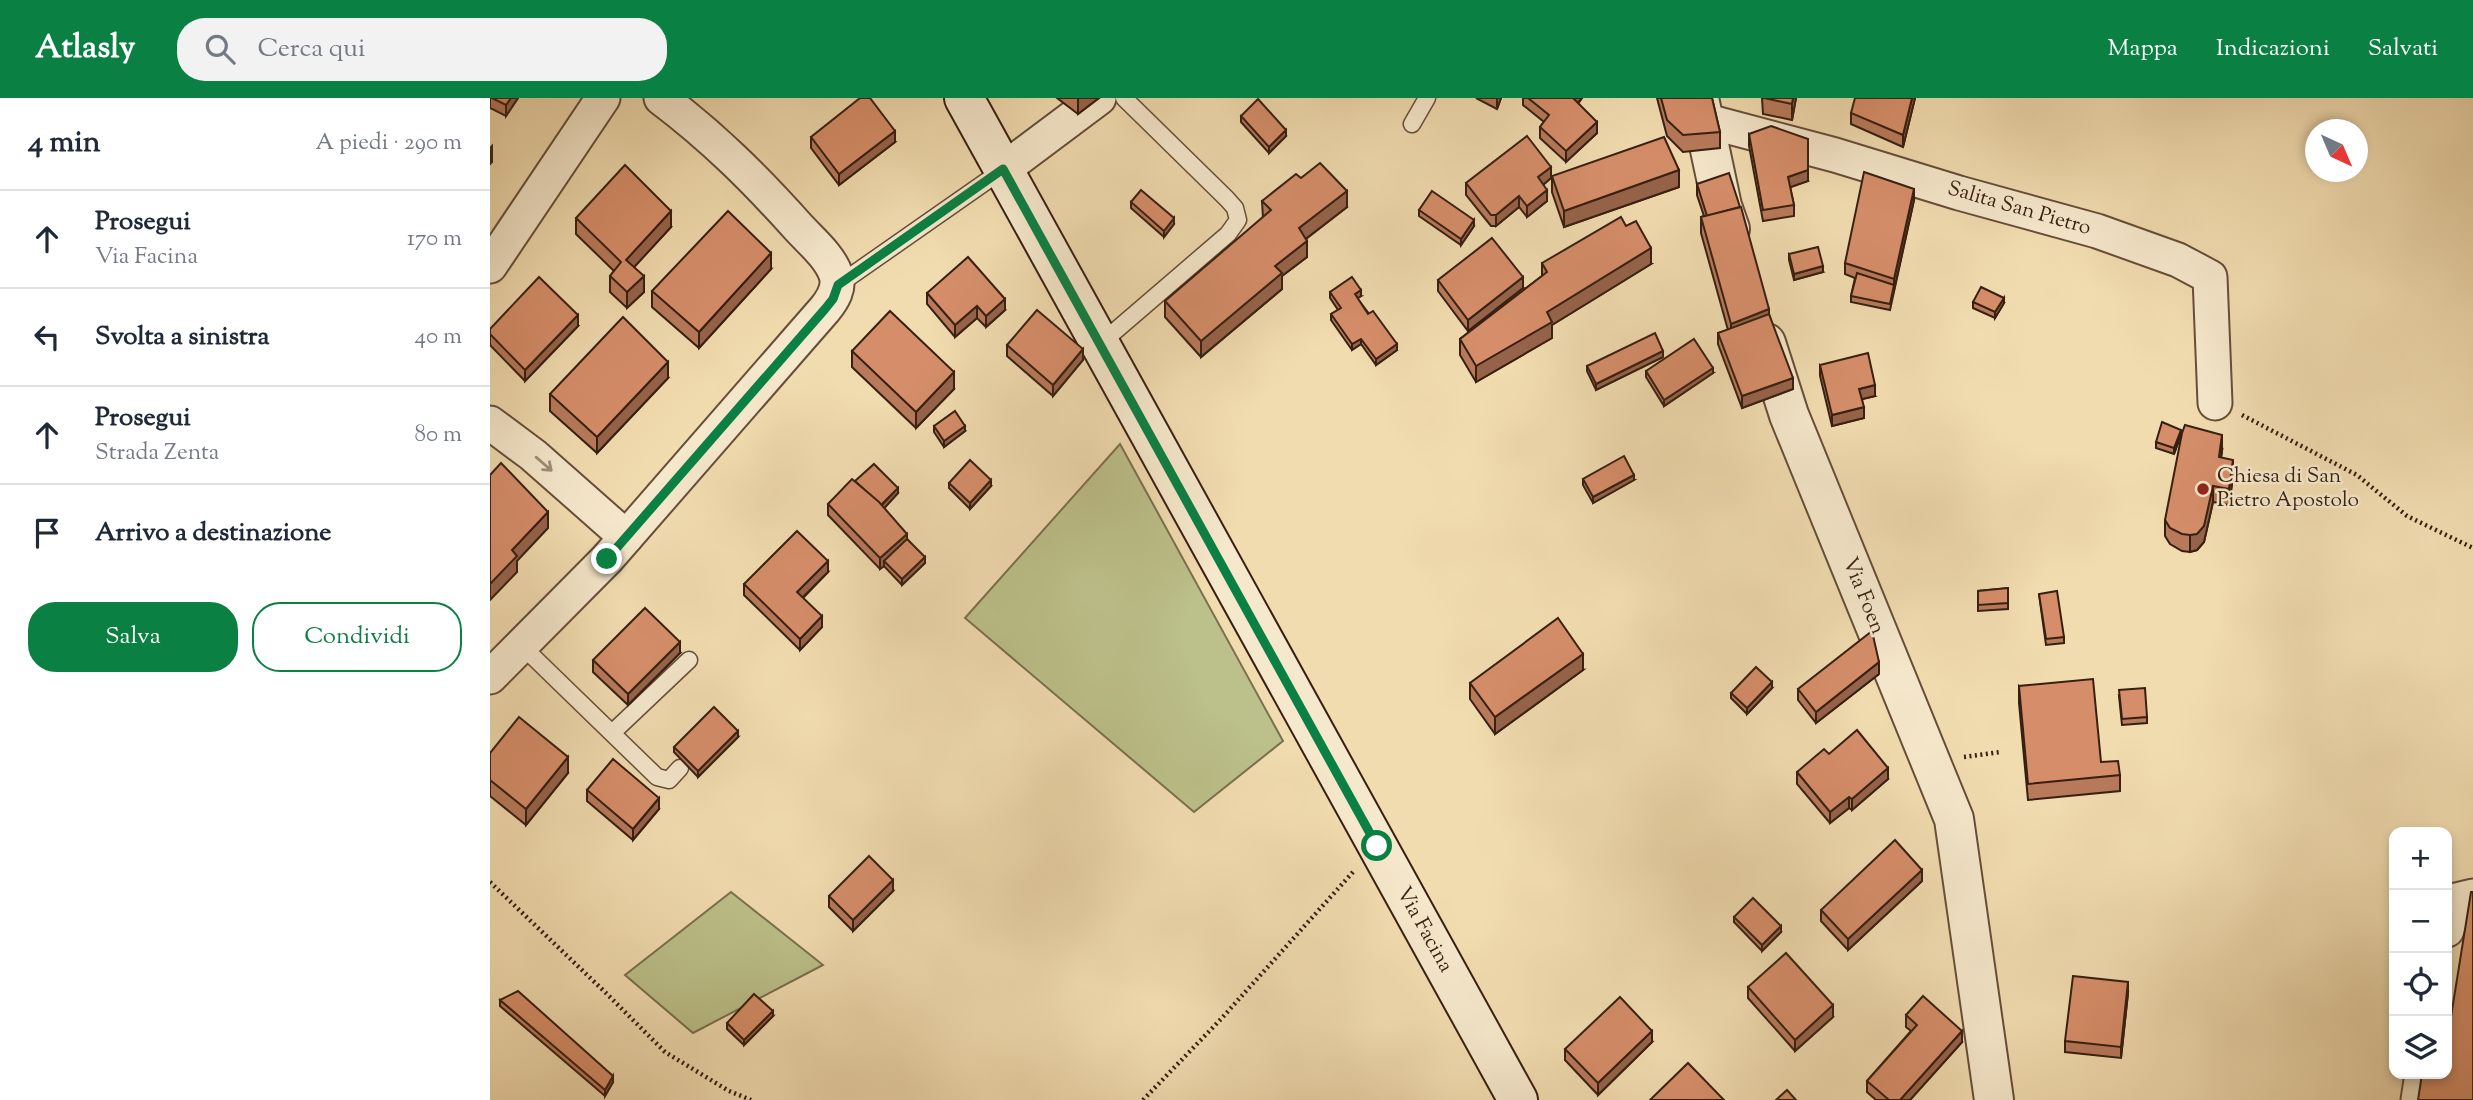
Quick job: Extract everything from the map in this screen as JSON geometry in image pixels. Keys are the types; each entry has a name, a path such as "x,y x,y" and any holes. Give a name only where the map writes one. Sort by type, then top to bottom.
{"main road":[{"name":"Via Facina","path":"964,98 1518,1100"},
{"path":"1701,109 1723,206 1739,258"},
{"name":"Via Foen","path":"1756,310 1788,415 1954,819 1994,1100"}],"street":[{"path":"490,266 603,98"},
{"path":"490,677 607,559 825,309 833,299 838,285 836,274 826,258 746,170 690,119 661,98"},
{"path":"1003,169 1099,98"},
{"name":"Salita San Pietro","path":"1701,109 1835,155 2096,231 2178,260 2210,277 2215,403"},
{"path":"490,423 533,455 626,537"},
{"path":"2452,914 2456,901 2473,896"},
{"path":"2417,1100 2421,1079"}],"lane":[{"path":"1100,344 1228,234 1238,220 1235,208 1227,199 1124,98"},
{"path":"1412,124 1427,98"},
{"path":"838,285 1003,169"},
{"path":"521,645 657,777 669,780 680,768"},
{"path":"612,733 688,660"}],"path":[{"path":"2215,403 2357,475 2407,516 2473,548"},
{"path":"1959,758 2001,752"},
{"path":"1143,1100 1221,1019 1377,846"},
{"path":"490,882 665,1052 729,1091 751,1100"}],"green space":[{"path":"1120,444 1283,741 1194,812 965,618"},
{"path":"731,892 823,965 693,1033 625,975"}],"building":[{"path":"492,98 511,98 506,105"},
{"path":"860,98 870,98 895,131 839,174 811,137"},
{"path":"1528,98 1573,98 1597,122 1566,151 1540,127 1549,115"},
{"path":"1661,98 1712,98 1720,132 1683,135 1667,120"},
{"path":"1764,98 1793,98 1792,104"},
{"path":"1855,98 1912,98 1903,135 1851,113"},
{"path":"1258,99 1286,130 1269,147 1241,116"},
{"path":"1771,126 1808,139 1808,170 1788,177 1794,205 1763,210 1749,134"},
{"path":"1527,136 1551,167 1538,177 1547,190 1527,206 1519,196 1496,215 1491,215 1466,183"},
{"path":"1664,137 1679,170 1564,211 1552,176"},
{"path":"1320,163 1347,191 1299,228 1307,241 1275,266 1282,273 1201,341 1165,301 1271,210 1262,201 1296,174 1301,178"},
{"path":"625,165 671,211 626,260 644,276 627,292 610,276 621,262 576,218"},
{"path":"1864,172 1914,189 1894,279 1845,263"},
{"path":"1729,173 1740,207 1707,216 1697,184"},
{"path":"1141,190 1174,218 1164,231 1131,202"},
{"path":"1432,191 1474,220 1461,239 1419,210"},
{"path":"1741,207 1769,309 1731,324 1701,217"},
{"path":"728,211 771,253 699,332 652,291"},
{"path":"1621,217 1626,226 1636,221 1651,248 1547,312 1552,322 1476,366 1460,339 1547,272 1542,263"},
{"path":"1492,238 1523,277 1468,320 1438,280"},
{"path":"1818,247 1823,266 1794,274 1789,254"},
{"path":"968,257 1005,299 986,316 977,306 955,325 927,293"},
{"path":"1857,273 1894,285 1890,304 1851,296"},
{"path":"539,277 578,315 525,370 490,334 490,329"},
{"path":"1352,277 1361,290 1355,294 1368,314 1373,311 1397,344 1376,359 1361,339 1352,344 1331,314 1341,308 1330,292"},
{"path":"1981,287 2004,298 1995,312 1973,302"},
{"path":"1037,310 1083,349 1053,385 1007,345"},
{"path":"890,311 954,372 916,412 852,351"},
{"path":"1769,314 1793,378 1742,396 1718,333"},
{"path":"623,317 668,362 597,437 550,394"},
{"path":"1655,333 1663,351 1596,384 1587,366"},
{"path":"1694,339 1713,368 1664,400 1646,371"},
{"path":"1868,353 1875,385 1859,389 1864,407 1832,415 1820,365"},
{"path":"955,411 965,426 944,441 934,426"},
{"path":"2162,422 2181,430 2174,448 2156,442"},
{"name":"Chiesa di San Pietro Apostolo","path":"2185,425 2222,435 2219,457 2233,460 2229,489 2213,486 2204,526 2197,534 2190,535 2170,528 2165,520"},
{"path":"1624,456 1634,475 1593,497 1583,479"},
{"path":"970,460 991,480 970,503 949,483"},
{"path":"501,463 548,512 512,550 517,556 490,584 490,475"},
{"path":"874,464 898,488 881,505 855,481"},
{"path":"852,479 879,502 907,534 880,558 828,504"},
{"path":"797,531 828,561 797,592 822,616 800,639 744,584"},
{"path":"907,539 925,557 902,579 884,561"},
{"path":"2008,588 2008,603 1978,605 1978,591"},
{"path":"2057,591 2064,637 2046,639 2039,594"},
{"path":"645,608 680,642 628,694 593,660"},
{"path":"1558,618 1583,654 1495,717 1470,683"},
{"path":"1872,631 1879,662 1816,712 1798,689"},
{"path":"1756,667 1772,682 1747,708 1731,693"},
{"path":"2093,679 2101,762 2118,761 2120,775 2028,784 2019,686"},
{"path":"2145,688 2147,717 2122,719 2119,690"},
{"path":"714,707 738,731 698,771 674,747"},
{"path":"519,717 568,757 526,809 490,780 490,753"},
{"path":"1857,730 1888,768 1852,799 1849,797 1830,812 1797,772 1824,749 1829,754"},
{"path":"613,759 659,798 633,829 587,790"},
{"path":"1895,840 1922,870 1848,939 1821,910"},
{"path":"869,856 893,880 853,920 829,896"},
{"path":"2473,892 2473,1100 2418,1100 2421,1079 2452,1079 2452,1010"},
{"path":"1753,898 1781,926 1762,945 1734,917"},
{"path":"1786,953 1833,1005 1795,1040 1748,987"},
{"path":"2073,976 2128,982 2121,1047 2065,1041"},
{"path":"518,991 613,1076 605,1090 500,1000"},
{"path":"754,994 773,1011 744,1040 727,1023"},
{"path":"1923,996 1962,1031 1900,1100 1889,1100 1867,1081 1917,1025 1906,1015"},
{"path":"1620,997 1652,1031 1598,1083 1565,1049"},
{"path":"1688,1063 1724,1100 1650,1100"},
{"path":"1787,1090 1796,1100 1776,1100"}],"place":[{"name":"Chiesa di San Pietro Apostolo","path":"2203,489"}],"route":[{"path":"607,559 825,309 833,299 838,285 1003,169 1377,846"}]}
